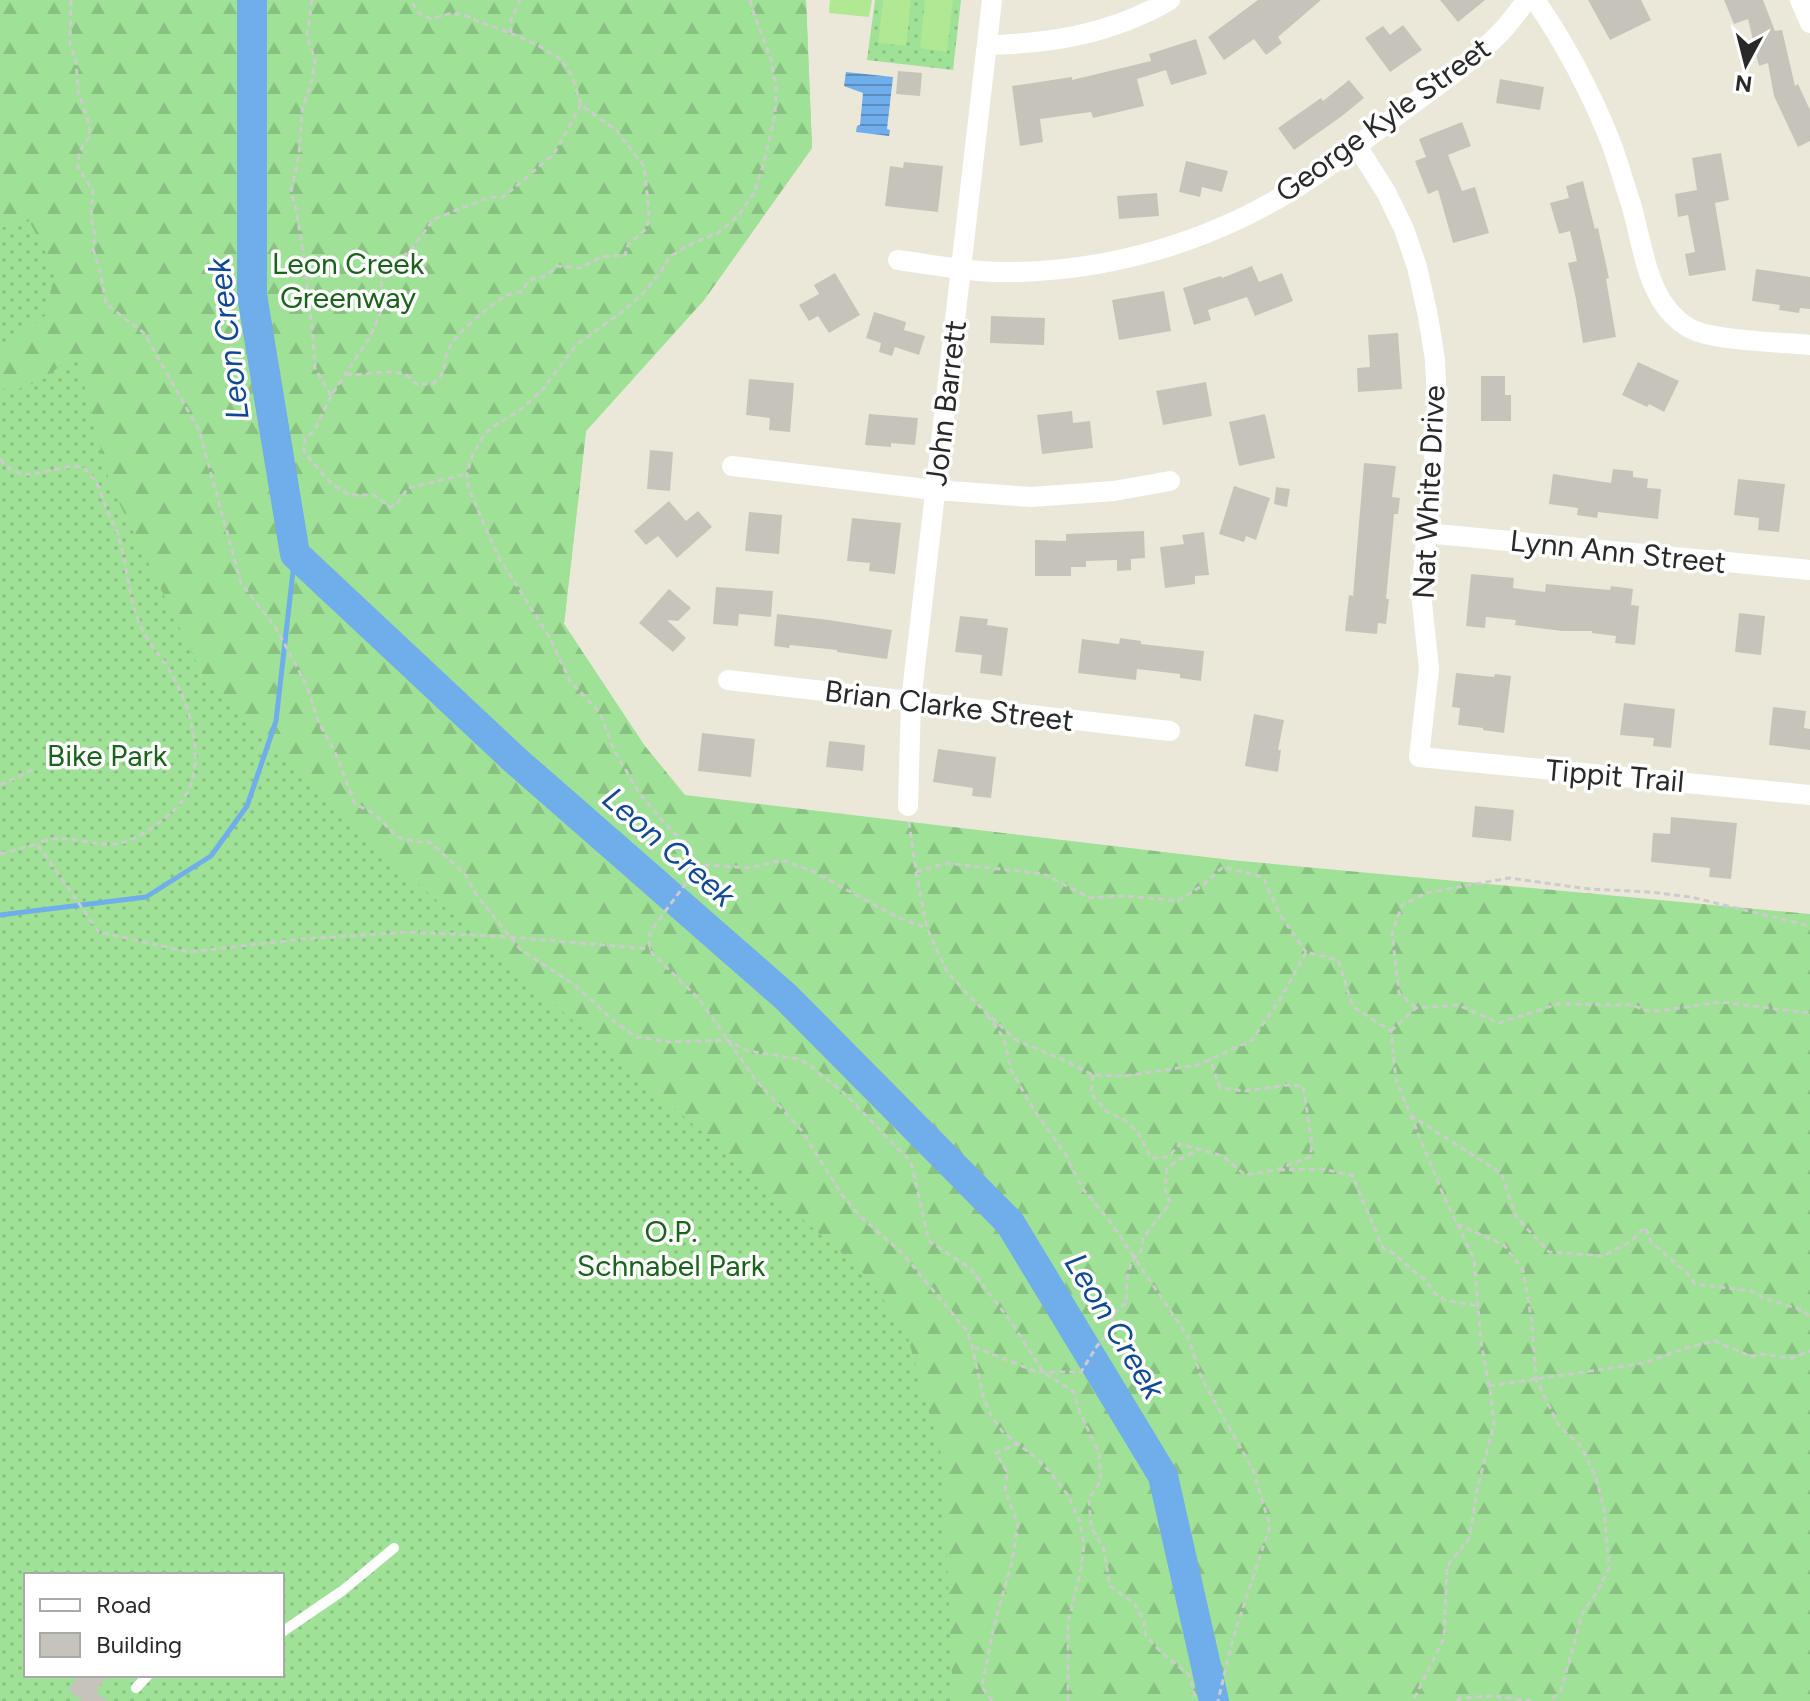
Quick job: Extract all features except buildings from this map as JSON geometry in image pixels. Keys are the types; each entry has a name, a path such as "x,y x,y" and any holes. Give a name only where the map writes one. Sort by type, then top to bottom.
{"street":[{"name":"John Barrett","path":"908,806 911,701 992,0"},
{"path":"987,45 1044,42 1091,33 1125,22 1170,0"},
{"name":"George Kyle Street","path":"898,260 1011,272 1065,269 1180,243 1233,222 1285,195 1357,146 1479,53 1527,0"},
{"path":"1535,0 1585,85 1610,141 1631,205 1649,278 1668,311 1693,330 1712,335 1810,345"},
{"path":"1800,0 1810,23"},
{"name":"Nat White Drive","path":"1357,146 1386,192 1404,229 1417,267 1435,360 1435,450 1421,593 1429,669 1419,757"},
{"path":"732,466 935,490 1031,497 1114,491 1170,481"},
{"name":"Lynn Ann Street","path":"1426,533 1810,570"},
{"name":"Brian Clarke Street","path":"728,680 1170,731"},
{"name":"Tippit Trail","path":"1419,757 1810,795"}],"lane":[{"path":"284,1631 342,1591 394,1548"},
{"path":"136,1688 146,1677"}],"path":[{"path":"71,0 70,45 76,60 78,91 90,136 79,152 78,167 93,191 93,249 106,304 144,333 199,430 241,583 276,628 306,684 319,723 335,752 355,804 375,814 397,837 430,842 465,874 477,896 521,950 575,985 636,1037 670,1042 727,1040 748,1051 799,1059 846,1095 882,1131 911,1162 929,1241 970,1268 1012,1323 1043,1372 1073,1391 1099,1453 1101,1480 1089,1499 1091,1527 1103,1547 1110,1586 1134,1603 1144,1621 1146,1636 1189,1675 1196,1701"},
{"path":"312,0 307,36 315,60 302,111 299,155 291,192 302,245 315,368 331,396"},
{"path":"345,374 356,376 390,371 406,375 416,384 433,384 443,374 449,348 459,335 506,296 522,291 529,280 545,276 557,266 580,268 601,257 625,255 628,245 647,228 649,212 644,166 616,130 581,105 573,78 561,59 511,33 467,16 452,13 431,19 419,13 410,0"},
{"path":"511,33 511,19 520,0"},
{"path":"750,0 770,56 776,86 775,115 754,193 739,215 718,233 669,257 642,294 576,345 542,390 518,412 492,427 472,456 467,474 468,487 498,556 550,638 570,681 600,713 614,750 638,791 692,853 694,864 689,879 650,932 649,944 658,961 699,999 755,1079 802,1131 842,1195 861,1217 903,1254 966,1330 984,1400 997,1424 1036,1458 1067,1494 1080,1522 1084,1546 1068,1623 1068,1701"},
{"path":"467,474 408,488 396,505 390,507 374,495 350,495 332,484 304,452 305,438 314,431 331,396 371,335 383,306 381,276 413,247 434,219 490,197 502,198 554,154 581,105"},
{"path":"0,459 8,469 18,473 44,473 74,465 83,467 98,485 116,527 138,620 181,693 190,718 196,756 191,786 176,809 154,826 120,843 67,838 45,840 0,854"},
{"path":"0,785 34,769"},
{"path":"908,806 927,928 947,972 1016,1040 1093,1075 1125,1076 1198,1065 1252,1040 1279,1001 1306,952"},
{"path":"37,844 99,932 189,952 303,939 407,932 651,949"},
{"path":"694,864 750,868 782,860 812,871 897,917 927,928"},
{"path":"916,872 946,863 958,864 1044,874 1090,898 1126,896 1178,901 1223,867 1263,877 1280,915 1306,952 1338,960 1353,1007 1391,1031"},
{"path":"1416,1008 1399,993 1392,933 1402,905 1426,893 1509,878 1589,889 1691,897 1810,926"},
{"path":"1391,1031 1416,1008 1458,1005 1499,1023 1558,1004 1631,1005 1652,1012 1721,1002 1810,1013"},
{"path":"983,1010 1004,1038 1011,1070 1032,1107 1066,1155 1082,1188 1109,1220 1188,1337 1202,1379 1253,1470 1270,1526 1233,1638 1218,1701"},
{"path":"1391,1031 1396,1080 1474,1259 1481,1342 1494,1424 1478,1486 1469,1539 1447,1566 1444,1638 1413,1701"},
{"path":"1210,1059 1220,1088 1245,1091 1303,1086 1312,1144 1310,1157 1275,1170"},
{"path":"1093,1075 1091,1093 1106,1111 1126,1121 1139,1134 1151,1158 1168,1157 1180,1144 1223,1156 1245,1175 1275,1170 1322,1169 1352,1175 1383,1248 1424,1279 1444,1300 1478,1306"},
{"path":"1410,1115 1501,1173 1517,1218 1549,1252 1603,1256 1630,1242 1645,1227 1651,1242 1688,1274 1695,1284 1752,1291 1763,1298 1802,1310 1810,1317"},
{"path":"972,1346 1037,1372 1081,1372 1108,1334 1114,1313 1127,1302 1125,1290 1133,1257 1141,1251 1143,1238 1170,1203 1165,1188 1167,1169 1199,1149"},
{"path":"1457,1224 1504,1245 1523,1270 1532,1323 1536,1379 1559,1426 1580,1445 1596,1477 1604,1509 1609,1568 1583,1612 1561,1690 1551,1701"},
{"path":"1489,1386 1645,1363 1715,1341 1752,1357 1759,1354 1792,1358 1810,1351"},
{"path":"992,1701 982,1687 993,1629 1012,1562 1018,1523 1005,1491 1007,1472 996,1453 1017,1444"},
{"path":"1457,1701 1460,1698 1492,1696 1533,1701"}],"green space":[{"name":"O.P. Schnabel Park","path":"0,0 806,0 812,148 704,300 586,431 564,624 644,745 685,796 1415,882 1810,1701 0,1701 0,228 27,219"},
{"name":"Leon Creek Greenway","path":"0,0 806,0 812,148 704,300 586,431 564,624 644,745 685,795 1231,860 1810,914 1810,1701 953,1701 943,1461 905,1328 859,1268 342,816 204,678 110,484 77,358 60,366 41,381 9,392 0,387 0,347 46,315 55,270 28,219 0,228"},
{"path":"830,0 872,0 869,17 829,13"},
{"path":"875,0 961,0 953,70 867,60"},
{"path":"883,0 911,0 906,46 878,43"},
{"path":"925,0 953,0 947,52 920,48"}],"water":[{"path":"846,72 893,77 887,129 890,130 889,136 856,132 860,125 863,93 844,86"}],"waterway":[{"name":"Leon Creek","path":"252,0 252,295 295,554 515,760 786,997 1010,1223 1163,1476 1214,1701"},
{"path":"0,915 146,897 211,856 247,806 276,721 295,554"}],"park label":[{"name":"Bike Park","path":"107,756"}]}
